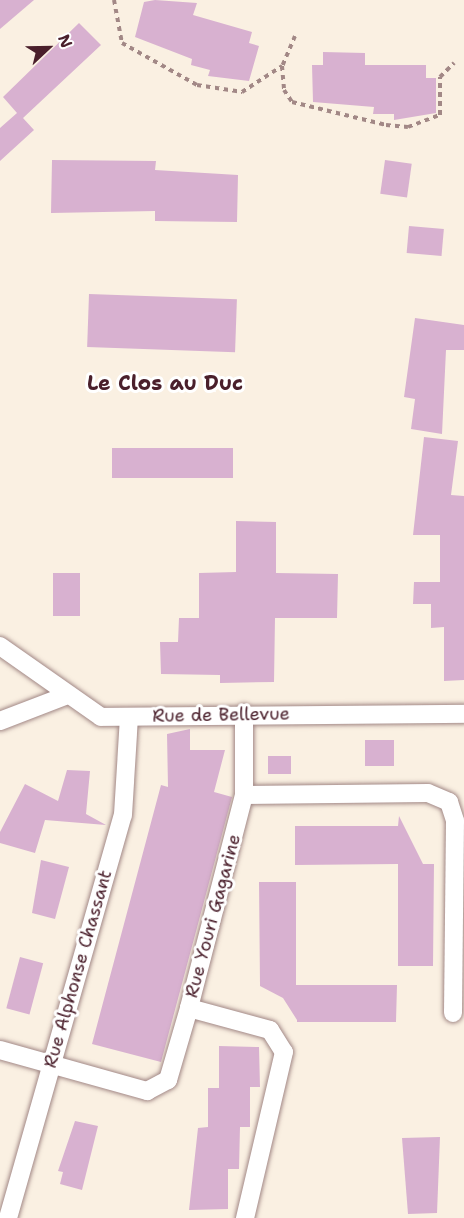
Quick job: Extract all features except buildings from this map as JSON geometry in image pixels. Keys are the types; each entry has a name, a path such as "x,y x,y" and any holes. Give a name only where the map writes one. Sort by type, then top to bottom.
{"street":[{"name":"Rue de Bellevue","path":"0,646 65,696 101,717 244,713 464,714"},
{"path":"0,721 65,696"},
{"name":"Rue Youri Gagarine","path":"244,713 244,795 189,1008 270,1030 284,1052 248,1185 245,1218"},
{"name":"Rue Alphonse Chassant","path":"8,1218 123,815 129,717"},
{"path":"244,795 428,793 449,802 455,821 453,1013"},
{"path":"0,1050 147,1091 168,1080 189,1008"}],"path":[{"path":"114,0 122,44 197,86 242,92 282,66"},
{"path":"295,36 282,66 284,90 292,102 408,127 440,115 440,77 454,63"}],"district":[{"name":"Le Clos au Duc","path":"165,383"}]}
